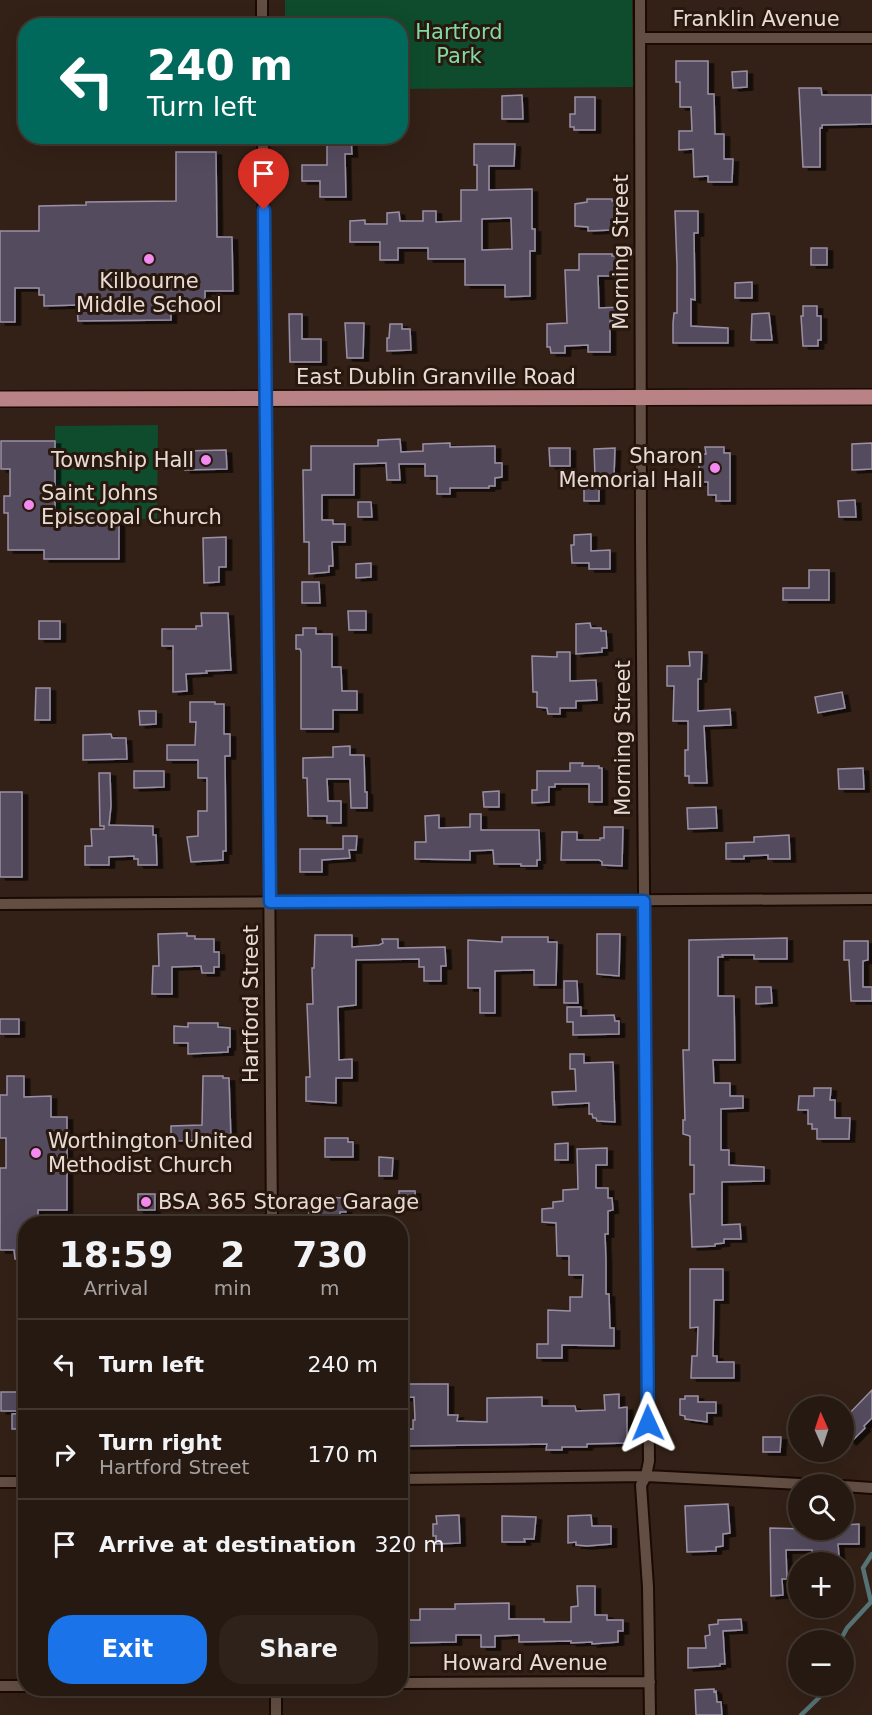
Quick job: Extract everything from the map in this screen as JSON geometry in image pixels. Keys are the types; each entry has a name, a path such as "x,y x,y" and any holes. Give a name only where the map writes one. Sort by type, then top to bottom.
{"main road":[{"name":"East Dublin Granville Road","path":"0,399 872,397"}],"street":[{"path":"262,0 262,18"},
{"name":"Morning Street","path":"640,0 649,1461 646,1476 641,1485 648,1587 650,1715"},
{"name":"Franklin Avenue","path":"640,38 872,38"},
{"name":"Hartford Street","path":"263,144 272,1216"},
{"path":"0,904 872,899"},
{"path":"408,1479 646,1476 788,1483"},
{"path":"0,1482 18,1482"},
{"path":"854,1487 872,1488"},
{"name":"Howard Avenue","path":"408,1683 650,1682"},
{"path":"0,1686 18,1686"},
{"path":"276,1696 276,1715"}],"green space":[{"name":"Hartford Park","path":"285,0 632,0 633,87 408,89 408,18 285,18"},
{"path":"158,425 157,519 55,518 55,426"}],"building":[{"path":"676,61 708,61 708,94 714,94 715,134 724,134 724,159 733,159 732,182 708,182 708,176 694,177 693,149 679,150 679,131 692,131 691,107 680,107 680,82 676,82"},
{"path":"747,71 747,87 733,88 732,72"},
{"path":"799,88 821,88 822,95 872,95 872,124 822,125 820,128 820,167 803,167"},
{"path":"522,95 523,119 502,119 502,96"},
{"path":"575,97 595,97 595,130 574,130 574,127 570,127 570,114 575,114"},
{"path":"327,144 351,144 352,154 345,154 346,197 320,197 320,181 302,181 302,165 327,165"},
{"path":"474,144 515,144 514,166 489,166 489,190 532,189 532,229 535,229 535,251 530,251 530,296 505,297 505,285 465,285 465,259 428,259 428,248 398,248 398,260 380,260 380,242 350,242 350,221 365,220 365,224 387,224 387,213 399,212 400,221 423,221 423,211 436,211 436,222 461,221 461,190 477,190 477,165 474,165","holes":["511,218 512,249 482,250 482,219"]},
{"path":"176,152 216,152 217,237 232,237 233,291 205,291 205,306 171,306 171,320 78,321 77,305 44,306 44,295 39,295 39,288 15,288 15,322 0,322 0,231 39,231 39,206 86,205 86,202 176,201"},
{"path":"587,199 616,201 616,227 612,227 612,230 588,231 588,227 575,226 575,204 587,202"},
{"path":"675,211 698,211 698,233 694,233 695,300 691,299 691,326 728,328 728,343 673,343 674,313 677,313"},
{"path":"811,248 827,248 827,265 811,265"},
{"path":"579,254 617,256 617,273 612,273 612,276 598,276 599,308 620,307 620,321 610,321 610,352 588,352 588,345 565,346 565,353 551,353 550,347 547,347 547,324 567,323 565,270 579,270"},
{"path":"752,282 752,298 735,298 735,283"},
{"path":"803,306 817,306 817,316 821,316 821,340 818,340 818,346 803,346 801,316 803,316"},
{"path":"769,313 772,340 751,340 752,314"},
{"path":"289,314 302,314 302,339 321,339 321,362 290,362"},
{"path":"345,323 364,323 363,358 347,358"},
{"path":"390,324 402,324 402,329 410,329 411,350 387,351"},
{"path":"400,439 401,452 423,451 423,444 450,443 450,447 495,446 495,463 502,463 502,477 495,478 495,486 489,486 489,488 450,488 450,494 437,494 437,476 425,476 425,464 399,464 400,480 387,480 386,463 354,464 354,495 322,495 322,520 333,520 333,524 345,524 345,542 332,542 333,566 329,566 329,572 309,574 309,542 304,542 303,470 311,470 311,446 378,446 378,440"},
{"name":"Saint Johns Episcopal Church","path":"1,441 55,441 55,518 119,518 119,559 44,559 44,550 8,550 8,513 4,513 4,496 10,496 10,469 1,469"},
{"path":"872,443 872,469 852,470 852,444"},
{"name":"Sharon Memorial Hall","path":"705,447 724,447 724,453 730,453 730,501 716,501 716,495 708,495 708,482 699,482 699,454 706,454"},
{"path":"549,448 570,448 570,466 550,466"},
{"path":"615,448 614,476 595,477 594,449"},
{"name":"Township Hall","path":"226,450 227,469 185,470 184,451"},
{"path":"584,487 599,487 599,501 584,501"},
{"path":"855,500 856,517 839,517 838,501"},
{"path":"358,502 371,502 372,517 358,517"},
{"path":"591,534 591,551 610,550 610,569 589,569 589,563 572,563 571,545 574,545 574,535"},
{"path":"226,537 226,567 219,567 219,582 204,583 203,538"},
{"path":"371,563 371,577 356,578 356,564"},
{"path":"809,570 829,570 829,600 783,600 783,588 809,588"},
{"path":"302,582 319,582 320,603 302,603"},
{"path":"348,611 366,611 366,630 349,630"},
{"path":"201,613 228,613 231,670 186,674 187,691 173,692 173,646 162,646 162,629 196,629 196,626 202,626"},
{"path":"39,621 60,621 60,639 39,639"},
{"path":"590,623 591,628 601,628 601,631 606,631 607,648 602,648 602,652 576,654 576,624"},
{"path":"303,628 316,628 316,634 332,634 332,667 341,667 342,691 357,691 357,710 333,710 333,729 301,729 301,652 300,649 296,649 296,635 303,635"},
{"path":"557,652 570,652 570,681 596,680 597,700 576,701 576,708 560,708 560,714 548,714 547,708 537,707 537,692 533,692 532,656 557,657"},
{"path":"689,652 702,652 701,679 698,679 698,711 730,709 731,725 704,726 707,783 689,783 689,776 685,776 688,721 673,721 674,686 667,686 667,666 690,666"},
{"path":"36,688 50,688 50,720 35,720"},
{"path":"842,692 845,708 818,713 815,697"},
{"path":"190,702 224,704 224,734 230,734 230,756 225,756 226,851 223,851 223,860 191,862 187,837 198,836 198,811 207,811 207,778 198,778 198,760 167,760 167,745 195,745 196,722 190,722"},
{"path":"139,711 156,711 156,724 140,725"},
{"path":"111,734 112,738 126,738 127,759 83,760 83,735"},
{"path":"350,746 350,755 364,755 367,808 351,808 350,779 327,779 328,801 341,801 341,823 327,823 327,816 308,816 307,778 303,778 303,758 333,757 333,747"},
{"path":"570,763 583,763 582,766 602,768 602,802 589,802 589,784 555,784 555,787 549,787 549,802 532,803 532,790 537,790 537,771 570,771"},
{"path":"863,768 864,789 839,789 838,769"},
{"path":"134,771 164,771 164,787 134,788"},
{"path":"99,773 110,773 109,825 153,826 153,835 156,835 157,865 138,865 138,859 134,859 134,856 109,857 109,865 85,865 85,846 92,846 91,829 104,829 104,826 100,826"},
{"path":"499,791 499,807 484,807 483,792"},
{"path":"0,792 22,792 22,877 0,877"},
{"path":"716,807 717,828 688,829 687,808"},
{"path":"470,814 481,814 481,830 539,830 540,860 537,860 537,866 494,864 493,850 470,851 470,860 415,859 415,842 426,842 425,816 439,815 439,828 470,827"},
{"path":"604,827 623,827 622,866 602,865 599,860 561,860 562,832 577,832 577,840 600,840 604,838"},
{"path":"789,835 790,859 768,859 768,855 726,859 726,843 754,842 754,837"},
{"path":"343,836 357,836 356,850 349,850 350,858 322,860 322,872 300,872 300,849 343,849"},
{"path":"187,933 187,936 195,936 195,939 214,939 214,952 219,952 219,967 214,967 214,973 202,973 201,966 172,967 172,994 152,994 153,966 159,966 158,934"},
{"path":"597,934 620,934 619,976 597,974"},
{"path":"315,935 352,935 352,947 379,945 383,943 382,939 398,939 398,948 445,947 446,966 441,966 441,981 424,981 424,967 419,967 419,959 356,960 356,1005 338,1007 339,1060 352,1059 352,1078 336,1078 336,1103 306,1101 306,1077 310,1077 307,1004 313,1004 312,968 314,968"},
{"path":"502,937 548,937 548,942 557,942 556,985 534,985 534,970 495,971 495,1013 480,1013 480,988 468,988 468,940 502,942"},
{"path":"787,938 787,959 754,959 754,955 718,957 718,996 734,996 735,1060 713,1060 714,1083 730,1083 730,1096 743,1096 743,1108 721,1109 721,1150 729,1150 729,1165 764,1167 764,1181 722,1182 722,1225 740,1224 741,1239 724,1239 724,1243 715,1244 715,1246 692,1247 690,1194 694,1194 694,1165 690,1165 690,1136 683,1134 683,1120 685,1120 683,1050 689,1050 689,940"},
{"path":"844,941 868,941 868,960 863,961 863,987 872,987 872,1001 851,1001 849,960 844,960"},
{"path":"564,981 577,981 578,1003 564,1003"},
{"path":"756,987 771,987 772,1003 756,1004"},
{"path":"567,1007 581,1007 581,1016 614,1015 615,1021 619,1021 619,1034 573,1035 573,1022 567,1022"},
{"path":"0,1019 19,1019 19,1034 0,1034"},
{"path":"188,1023 218,1023 218,1027 230,1028 228,1052 188,1054 188,1043 174,1043 174,1026 188,1027"},
{"path":"570,1054 584,1054 584,1063 613,1062 615,1122 597,1121 592,1114 589,1114 589,1103 553,1105 552,1092 576,1091 575,1069 570,1069"},
{"name":"Worthington United Methodist Church","path":"7,1076 24,1076 24,1097 51,1096 51,1117 67,1117 67,1210 38,1210 38,1216 18,1216 18,1259 15,1259 14,1250 0,1250 0,1168 6,1168 6,1138 0,1138 0,1095 7,1095"},
{"path":"203,1076 229,1078 231,1140 171,1141 171,1126 202,1125"},
{"path":"814,1088 831,1088 830,1100 835,1100 835,1118 850,1118 849,1139 817,1139 817,1129 812,1129 812,1124 808,1124 808,1110 798,1110 799,1096 814,1096"},
{"path":"325,1138 348,1138 348,1142 353,1142 353,1157 325,1157"},
{"path":"568,1143 568,1160 555,1160 555,1144"},
{"path":"607,1148 607,1165 596,1165 596,1188 608,1188 608,1198 612,1198 613,1210 608,1211 608,1234 605,1234 606,1294 609,1294 610,1328 614,1328 614,1346 562,1345 562,1358 537,1358 537,1344 548,1344 548,1310 570,1311 570,1297 582,1297 583,1275 569,1275 569,1256 557,1256 556,1223 542,1222 542,1209 553,1208 553,1202 563,1201 563,1190 578,1189 577,1149"},
{"path":"379,1157 393,1158 392,1176 379,1176"},
{"path":"399,1191 415,1191 416,1207 399,1207"},
{"name":"BSA 365 Storage Garage","path":"138,1194 155,1194 155,1210 138,1210"},
{"path":"314,1197 347,1198 346,1212 340,1212 340,1216 309,1216 309,1199 314,1199"},
{"path":"690,1269 723,1269 723,1300 714,1300 713,1356 717,1356 717,1362 734,1362 734,1378 691,1378 692,1356 697,1356 698,1327 690,1328"},
{"path":"408,1384 448,1384 448,1415 458,1415 457,1421 487,1422 487,1398 542,1397 542,1406 575,1406 576,1411 605,1410 604,1395 619,1394 619,1408 627,1407 627,1443 587,1444 587,1447 562,1447 562,1450 546,1450 547,1444 408,1446 408,1429 413,1429 413,1420 415,1420 414,1397 408,1397"},
{"path":"872,1390 872,1418 854,1439 854,1409"},
{"path":"1,1392 18,1392 18,1411 1,1411"},
{"path":"685,1396 698,1396 698,1402 716,1402 716,1413 707,1413 707,1422 685,1419 685,1416 680,1415 680,1399 685,1399"},
{"path":"12,1414 18,1414 18,1429 12,1429"},
{"path":"763,1437 781,1437 780,1452 763,1452"},
{"path":"728,1504 730,1533 723,1534 723,1546 716,1547 716,1551 687,1552 685,1506"},
{"path":"459,1515 460,1543 436,1544 433,1524 437,1524 436,1516"},
{"path":"591,1515 592,1526 611,1526 611,1544 587,1546 576,1545 576,1542 568,1543 568,1516"},
{"path":"502,1516 536,1517 534,1539 524,1539 525,1542 502,1542"},
{"path":"854,1524 859,1524 859,1544 838,1544 839,1552 786,1550 787,1579 782,1579 783,1595 771,1596 770,1528 788,1528 788,1540 854,1540"},
{"path":"577,1586 595,1586 595,1615 607,1615 607,1620 623,1620 623,1631 618,1631 618,1642 592,1644 592,1642 571,1643 571,1641 519,1642 519,1635 495,1636 495,1647 481,1647 481,1635 456,1635 456,1642 408,1643 408,1620 420,1620 420,1609 455,1609 455,1604 509,1603 509,1619 571,1622 571,1607 578,1606"},
{"path":"741,1619 742,1630 723,1631 725,1664 688,1668 688,1648 706,1648 705,1636 710,1635 709,1625 718,1624 718,1620"},
{"path":"714,1689 717,1702 721,1702 722,1715 696,1715 695,1690"}],"waterway":[{"path":"846,1630 871,1602 863,1568 872,1554"},
{"path":"801,1715 821,1696"}],"place":[{"name":"Kilbourne Middle School","path":"149,259"},
{"name":"Township Hall","path":"206,460"},
{"name":"Sharon Memorial Hall","path":"715,468"},
{"name":"Saint Johns Episcopal Church","path":"29,505"},
{"name":"Worthington United Methodist Church","path":"36,1153"},
{"name":"BSA 365 Storage Garage","path":"146,1202"}],"route":[{"path":"264,210 270,902 644,901 648,1423"}]}
